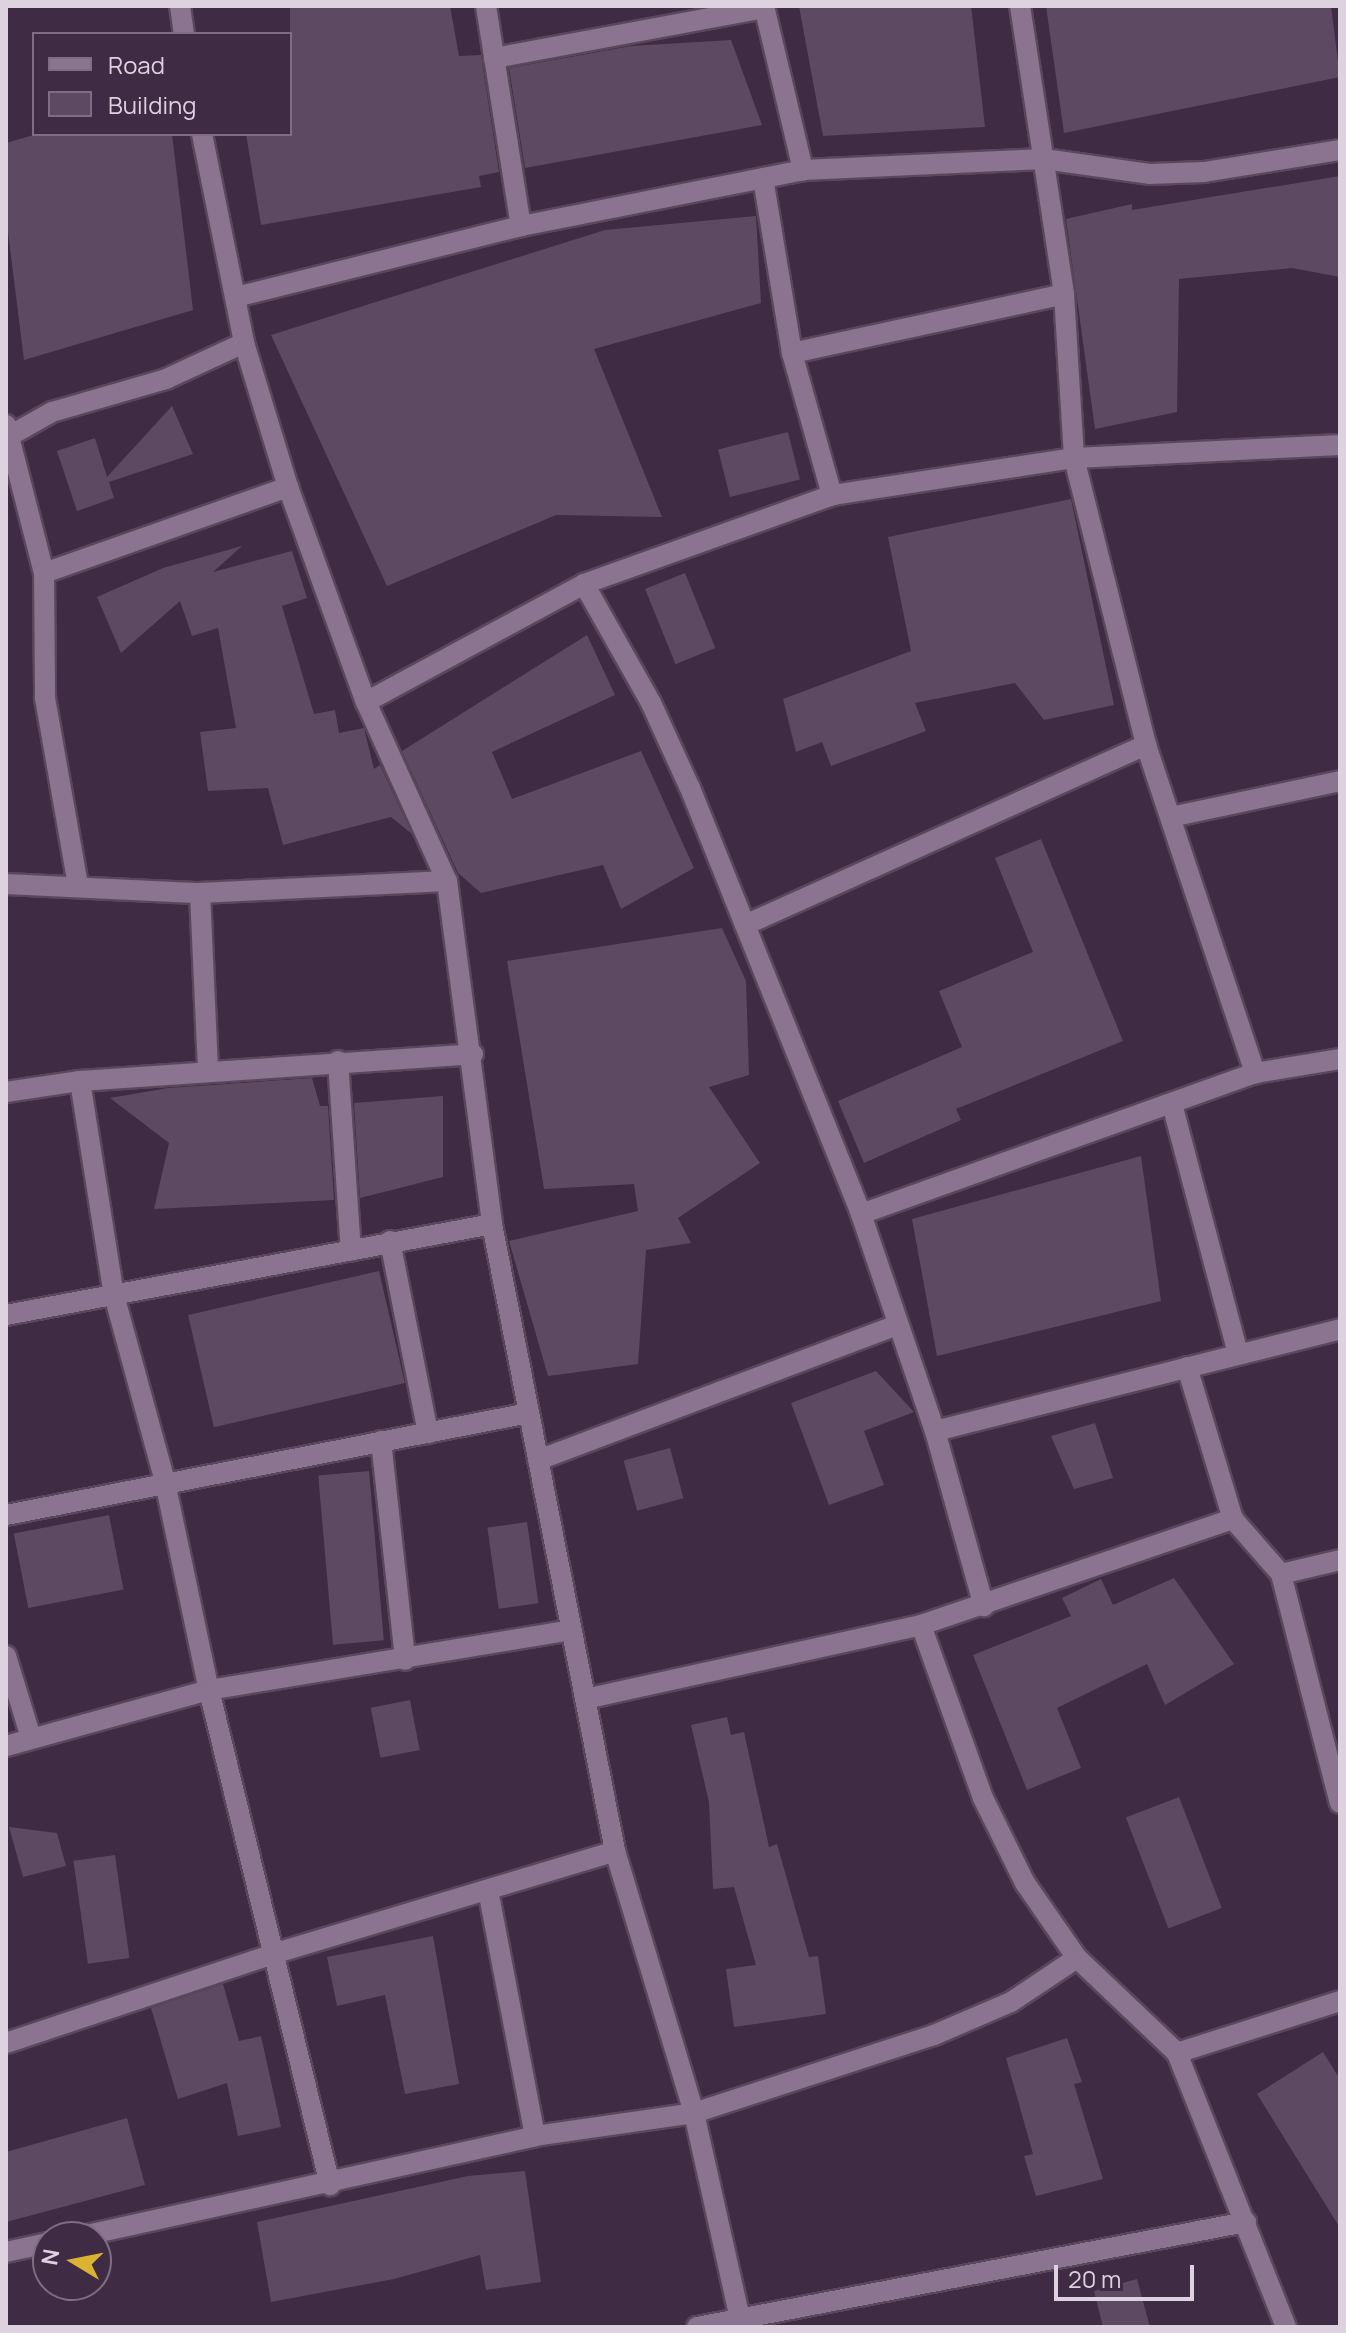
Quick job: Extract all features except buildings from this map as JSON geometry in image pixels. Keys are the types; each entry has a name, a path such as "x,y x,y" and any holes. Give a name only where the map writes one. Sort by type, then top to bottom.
{"street":[{"path":"180,6 184,32"},
{"path":"486,6 521,226"},
{"path":"1020,6 1064,294 1074,458 1146,745 1255,1073"},
{"path":"494,58 764,7 803,170"},
{"path":"202,136 244,343 288,487 366,702 447,881 473,1054 492,1224 615,1851 694,2113 741,2324"},
{"path":"236,297 521,226 803,170 1044,159 1163,174 1204,172 1340,150"},
{"path":"763,178 792,353 832,495"},
{"path":"792,353 1064,294"},
{"path":"78,885 45,698 44,573 7,434 52,412 166,379 244,343"},
{"path":"366,702 584,584 832,495 1074,458 1340,445"},
{"path":"44,573 288,487"},
{"path":"584,584 651,703 745,925 861,1214 935,1431 984,1606"},
{"path":"745,925 1146,745"},
{"path":"1171,817 1340,781"},
{"path":"6,884 200,893 447,881"},
{"path":"200,893 208,1071"},
{"path":"6,1092 80,1081 473,1054"},
{"path":"861,1214 1255,1073 1340,1059"},
{"path":"338,1061 351,1251"},
{"path":"80,1081 114,1295 165,1482 209,1690 276,1953 330,2185"},
{"path":"1172,1104 1238,1354"},
{"path":"6,1315 492,1224"},
{"path":"390,1241 428,1433"},
{"path":"538,1460 897,1325"},
{"path":"935,1431 1340,1329"},
{"path":"1187,1367 1233,1519 1281,1574 1340,1803"},
{"path":"6,1515 529,1413"},
{"path":"381,1441 405,1660"},
{"path":"585,1699 921,1625 1233,1519"},
{"path":"1281,1574 1340,1560"},
{"path":"921,1625 983,1798 1025,1883 1077,1958 1177,2053 1286,2327"},
{"path":"6,1746 209,1690 405,1660 571,1630"},
{"path":"6,1656 31,1738"},
{"path":"6,2043 276,1953 615,1851"},
{"path":"488,1890 535,2136"},
{"path":"112,2230 330,2185 535,2136 694,2113 934,2035 1011,2002 1077,1958"},
{"path":"1177,2053 1340,2001"},
{"path":"697,2327 741,2324 1246,2222"},
{"path":"6,2252 32,2246"}]}
